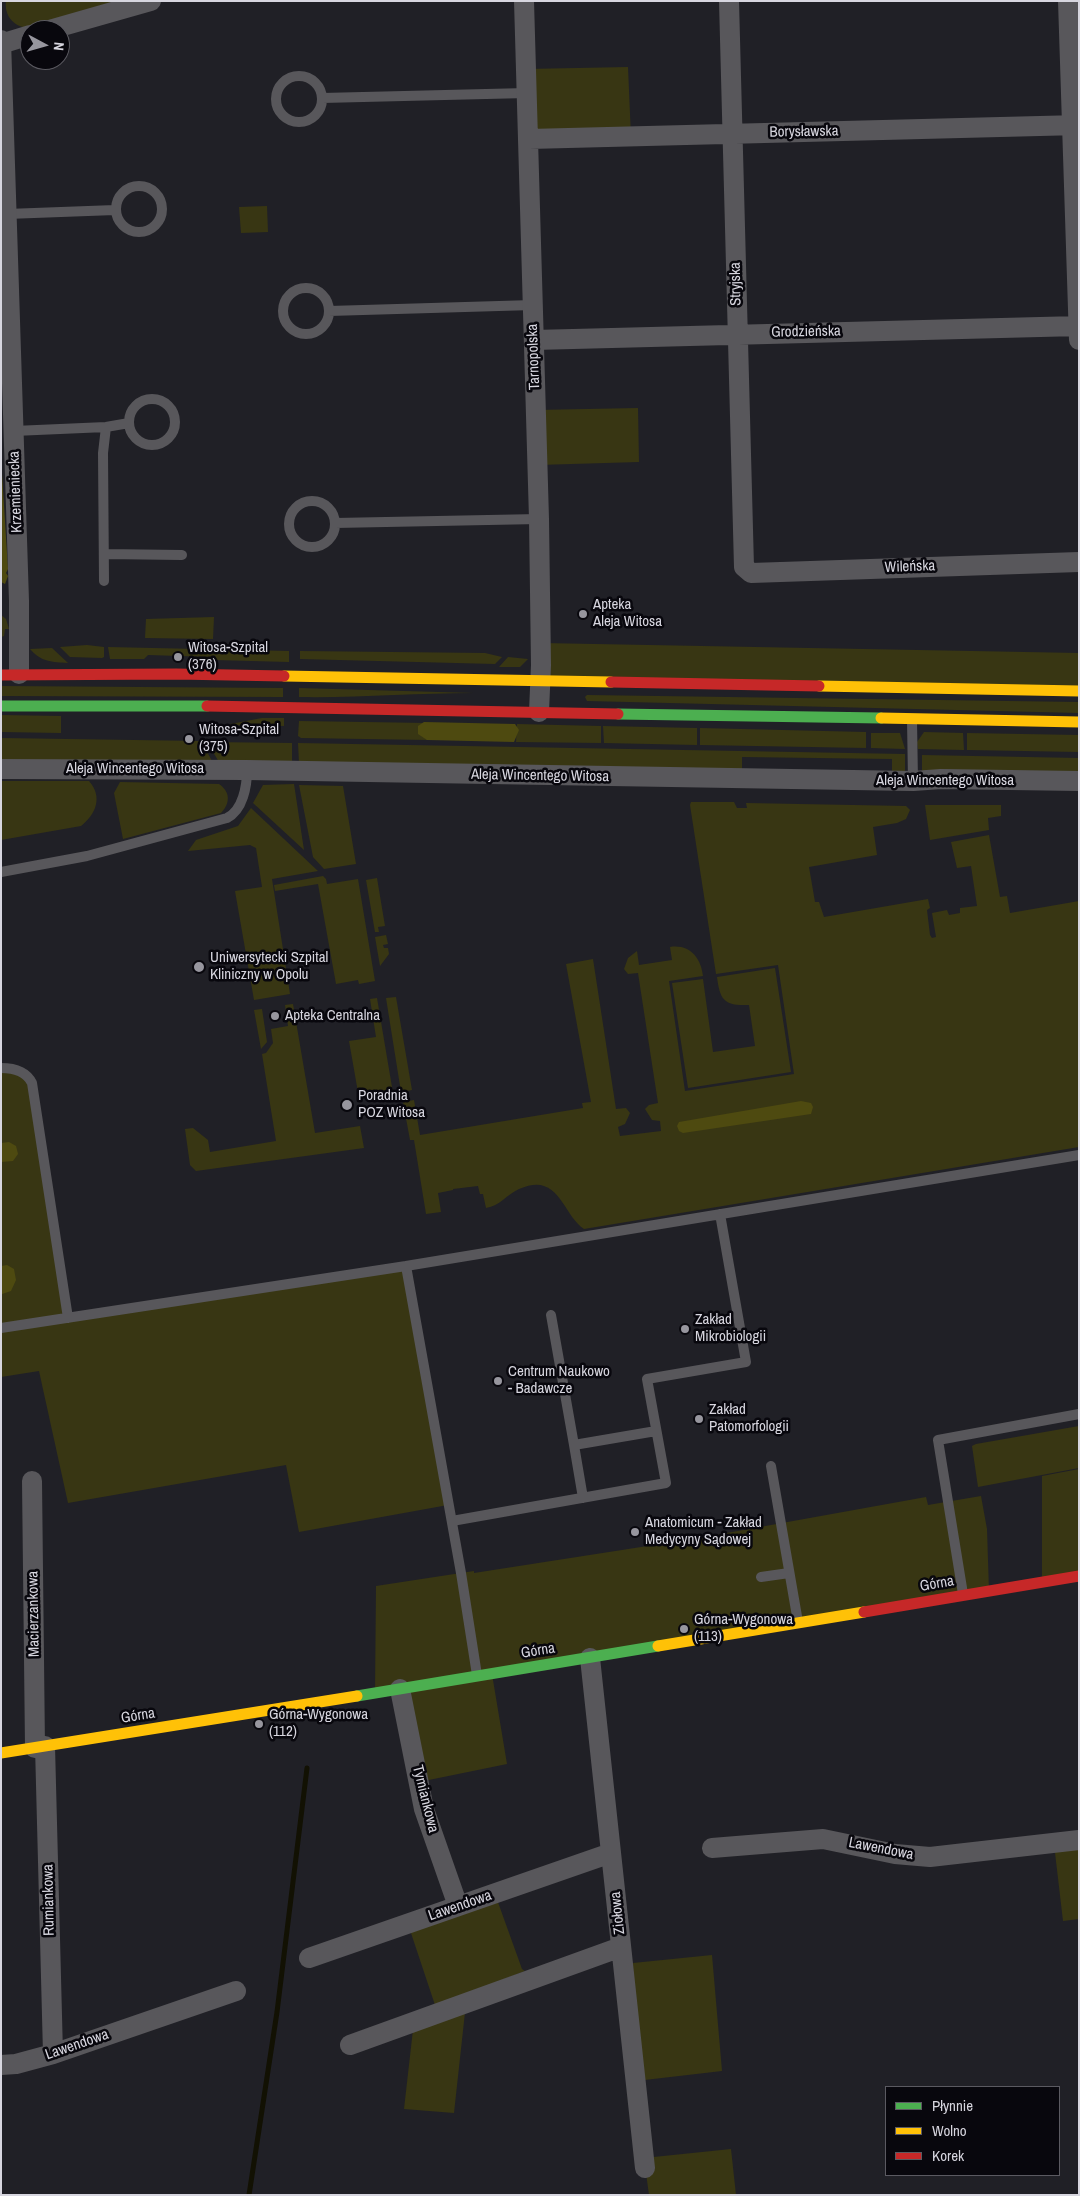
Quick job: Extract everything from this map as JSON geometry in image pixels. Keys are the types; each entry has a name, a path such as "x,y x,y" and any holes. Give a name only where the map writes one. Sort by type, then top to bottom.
{"street":[{"path":"70,24 151,1"},
{"name":"Tarnopolska","path":"524,1 539,519 541,680 539,712"},
{"name":"Stryjska","path":"729,1 744,567"},
{"path":"1068,1 1076,126 1079,340"},
{"path":"1,43 20,38"},
{"name":"Krzemieniecka","path":"1,43 20,622 10,674"},
{"name":"Borysławska","path":"529,139 1076,126"},
{"name":"Grodzieńska","path":"534,340 1078,326"},
{"name":"Wileńska","path":"744,567 751,573 1079,562"},
{"path":"10,674 541,680 1079,691"},
{"path":"1,706 150,705 1079,722"},
{"name":"Aleja Wincentego Witosa","path":"1,769 248,770 913,781 941,779 1079,781"},
{"name":"Macierzankowa","path":"32,1481 40,1747"},
{"name":"Górna","path":"1,1753 590,1658 1079,1576"},
{"name":"Ziołowa","path":"590,1658 646,2168"},
{"name":"Tymiankowa","path":"400,1689 424,1809 458,1906"},
{"name":"Rumiankowa","path":"40,1747 53,2054"},
{"name":"Lawendowa","path":"712,1848 823,1839 895,1854 930,1857 1079,1840"},
{"name":"Lawendowa","path":"309,1958 611,1853"},
{"path":"350,2045 621,1946"},
{"name":"Lawendowa","path":"1,2065 16,2064 53,2054 236,1991"}],"lane":[{"path":"293,76 307,77 317,84 322,98 318,112 308,120 295,122 286,118 278,109 276,100 279,87 285,80 293,76"},
{"path":"322,98 527,93"},
{"path":"132,187 147,187 156,194 161,203 162,212 158,223 147,231 135,232 125,228 118,220 115,210 119,197 125,190 132,187"},
{"path":"7,214 115,210"},
{"path":"299,289 314,289 324,296 329,311 325,325 314,333 302,334 292,330 285,321 282,312 286,299 292,292 299,289"},
{"path":"329,311 533,305"},
{"path":"146,400 160,400 170,407 175,416 175,425 171,436 161,444 148,445 139,441 131,432 129,423 132,410 146,400"},
{"path":"14,431 106,427 129,423"},
{"path":"104,581 104,453 106,427"},
{"path":"306,502 320,502 330,509 335,523 331,538 321,546 309,547 299,543 291,534 289,525 293,512 299,505 306,502"},
{"path":"335,523 539,519"},
{"path":"104,554 182,555"},
{"path":"912,719 913,781"},
{"path":"1,872 87,856 163,837 231,816 238,808 245,791 248,770"},
{"path":"1,1068 24,1073 32,1083 68,1318"},
{"path":"1,1328 406,1266 1079,1155"},
{"path":"452,1521 666,1483 648,1379 746,1362 720,1214"},
{"path":"406,1266 452,1521 477,1676"},
{"path":"551,1315 583,1498"},
{"path":"964,1595 938,1440 1079,1414"},
{"path":"574,1445 656,1431"},
{"path":"771,1466 798,1623"},
{"path":"761,1577 789,1573"}],"shaded area":[{"path":"6,1 117,1 54,20 20,20 20,26 10,19"},
{"path":"628,67 631,137 529,139 526,69"},
{"path":"267,206 268,232 241,233 239,207"},
{"path":"638,408 639,462 538,465 536,410"},
{"path":"1,458 8,569 5,584 1,582"},
{"path":"1,615 6,619 9,629 5,629 4,636 1,637"},
{"path":"214,617 213,639 145,638 146,619"},
{"path":"541,643 1079,653 1079,691 541,680"},
{"path":"87,645 104,647 104,657 70,657 60,647"},
{"path":"108,647 289,651 289,662 214,660 211,657 148,655 144,659 110,659"},
{"path":"52,648 68,663 52,662 43,659 30,649"},
{"path":"300,651 485,653 502,657 495,664 300,659"},
{"path":"508,657 528,659 520,667 499,667"},
{"path":"1,686 283,688 283,697 1,696"},
{"path":"299,688 474,693 299,697"},
{"path":"587,695 1079,702 1079,713 587,701 585,697"},
{"path":"1,715 61,716 61,733 1,732"},
{"path":"262,718 284,718 284,726 225,725"},
{"path":"299,721 428,723 428,740 301,738 298,736"},
{"path":"424,722 515,724 519,730 514,742 427,740 418,734 418,726"},
{"path":"517,724 601,726 601,743 516,742"},
{"path":"603,726 697,728 697,745 604,743"},
{"path":"700,728 866,732 866,748 700,745"},
{"path":"924,732 963,733 964,750 918,749 917,742"},
{"path":"871,733 900,733 905,749 871,748"},
{"path":"967,733 1079,735 1079,752 967,750"},
{"path":"1,738 201,741 212,761 1,760"},
{"path":"207,742 292,743 292,763 219,762"},
{"path":"298,743 905,754 905,772 892,772 892,759 742,757 742,770 299,763"},
{"path":"922,755 1079,758 1079,772 922,772"},
{"path":"1,781 89,781 96,793 96,805 91,816 81,826 1,840"},
{"path":"120,782 219,784 226,791 228,798 226,806 221,813 123,839 114,793"},
{"path":"294,784 304,850 253,803 263,785"},
{"path":"299,785 343,786 356,864 324,869 313,857"},
{"path":"691,802 734,802 737,808 747,808 746,803 906,806 910,810 906,819 897,823 873,827 877,855 809,867 815,902 819,902 824,917 928,899 930,908 927,910 930,935 932,938 936,937 932,913 947,910 949,915 960,913 960,908 977,906 971,866 957,868 951,842 989,835 1000,897 1007,896 1010,913 1079,901 1079,1147 584,1229 558,1197 551,1190 543,1186 532,1185 519,1189 499,1203 486,1208 483,1194 480,1194 478,1186 453,1189 438,1193 441,1212 426,1214 414,1140 410,1140 403,1102 414,1100 420,1135 583,1108 582,1103 591,1102 566,964 593,959 616,1109 626,1108 630,1113 625,1124 618,1127 620,1136 661,1131 660,1121 652,1120 645,1109 649,1105 658,1103 638,973 628,974 624,969 628,958 637,951 639,965 672,960 670,947 689,950 700,963 703,976 669,981 685,1091 794,1074 778,965 716,974"},
{"path":"925,805 1001,805 1001,816 988,818 989,830 930,840"},
{"path":"251,808 318,871 272,879 290,994 254,1000 235,891 262,887 256,848 250,845 188,851 196,840 238,826"},
{"path":"323,876 327,884 358,879 375,981 359,984 358,980 336,984 318,884 275,891 274,885"},
{"path":"377,878 385,926 378,927 379,932 375,932 366,880"},
{"path":"386,935 388,944 383,945 384,948 388,948 389,954 380,966 375,937"},
{"path":"775,968 791,1072 688,1088 672,983 703,979 713,1052 755,1046 749,1005 729,1003 725,1000 720,992 717,977"},
{"path":"396,997 412,1090 401,1092 386,998"},
{"path":"377,998 393,1093 359,1098 349,1041 376,1037 370,999"},
{"path":"293,1004 315,1133 360,1126 364,1148 196,1171 190,1165 185,1129 193,1128 208,1140 210,1152 276,1141 262,1054 266,1053 273,1043 271,1029 288,1026 285,1005"},
{"path":"262,1009 267,1042 261,1049 254,1010"},
{"path":"1,1068 29,1078 69,1318 406,1266 448,1505 299,1532 286,1465 68,1503 39,1371 1,1377"},
{"path":"801,1101 811,1103 813,1107 811,1114 683,1133 679,1131 677,1126 679,1122"},
{"path":"9,1142 16,1146 18,1154 13,1161 1,1162 1,1143"},
{"path":"7,1265 14,1269 16,1280 11,1291 2,1294 1,1266"},
{"path":"1079,1426 1079,1468 978,1487 972,1446"},
{"path":"1079,1469 1079,1576 1042,1582 1042,1476"},
{"path":"981,1496 987,1529 989,1591 492,1674 507,1764 419,1782 400,1689 375,1693 376,1586 474,1571 474,1573 699,1538 926,1497 928,1505"},
{"path":"1079,1840 1079,1919 1063,1921 1054,1844"},
{"path":"495,1894 522,1969 525,1971 467,1994 454,2113 404,2109 415,2012 435,2005 408,1924"},
{"path":"712,1955 722,2071 636,2081 633,1963"},
{"path":"731,2149 736,2195 649,2195 644,2158"}],"waterway":[{"path":"249,2195 277,2012 307,1768"}],"traffic: fast":[{"path":"1,706 207,706"},
{"path":"618,714 881,718"},
{"path":"357,1696 658,1646"}],"traffic: slow":[{"path":"284,676 611,682"},
{"path":"819,686 1079,691"},
{"path":"881,718 1079,722"},
{"path":"658,1646 864,1612"},
{"path":"1,1753 357,1696"}],"traffic: jam":[{"path":"1,675 176,674 284,676"},
{"path":"611,682 819,686"},
{"path":"207,706 618,714"},
{"path":"864,1612 1079,1576"}],"place":[{"name":"Apteka Aleja Witosa","path":"583,614"},
{"name":"Witosa-Szpital (376)","path":"178,657"},
{"name":"Witosa-Szpital (375)","path":"189,739"},
{"name":"Uniwersytecki Szpital Kliniczny w Opolu","path":"199,967"},
{"name":"Apteka Centralna","path":"275,1016"},
{"name":"Poradnia POZ Witosa","path":"347,1105"},
{"name":"Zakład Mikrobiologii","path":"685,1329"},
{"name":"Centrum Naukowo - Badawcze","path":"498,1381"},
{"name":"Zakład Patomorfologii","path":"699,1419"},
{"name":"Anatomicum - Zakład Medycyny Sądowej","path":"635,1532"},
{"name":"Górna-Wygonowa (113)","path":"684,1629"},
{"name":"Górna-Wygonowa (112)","path":"259,1724"}]}
